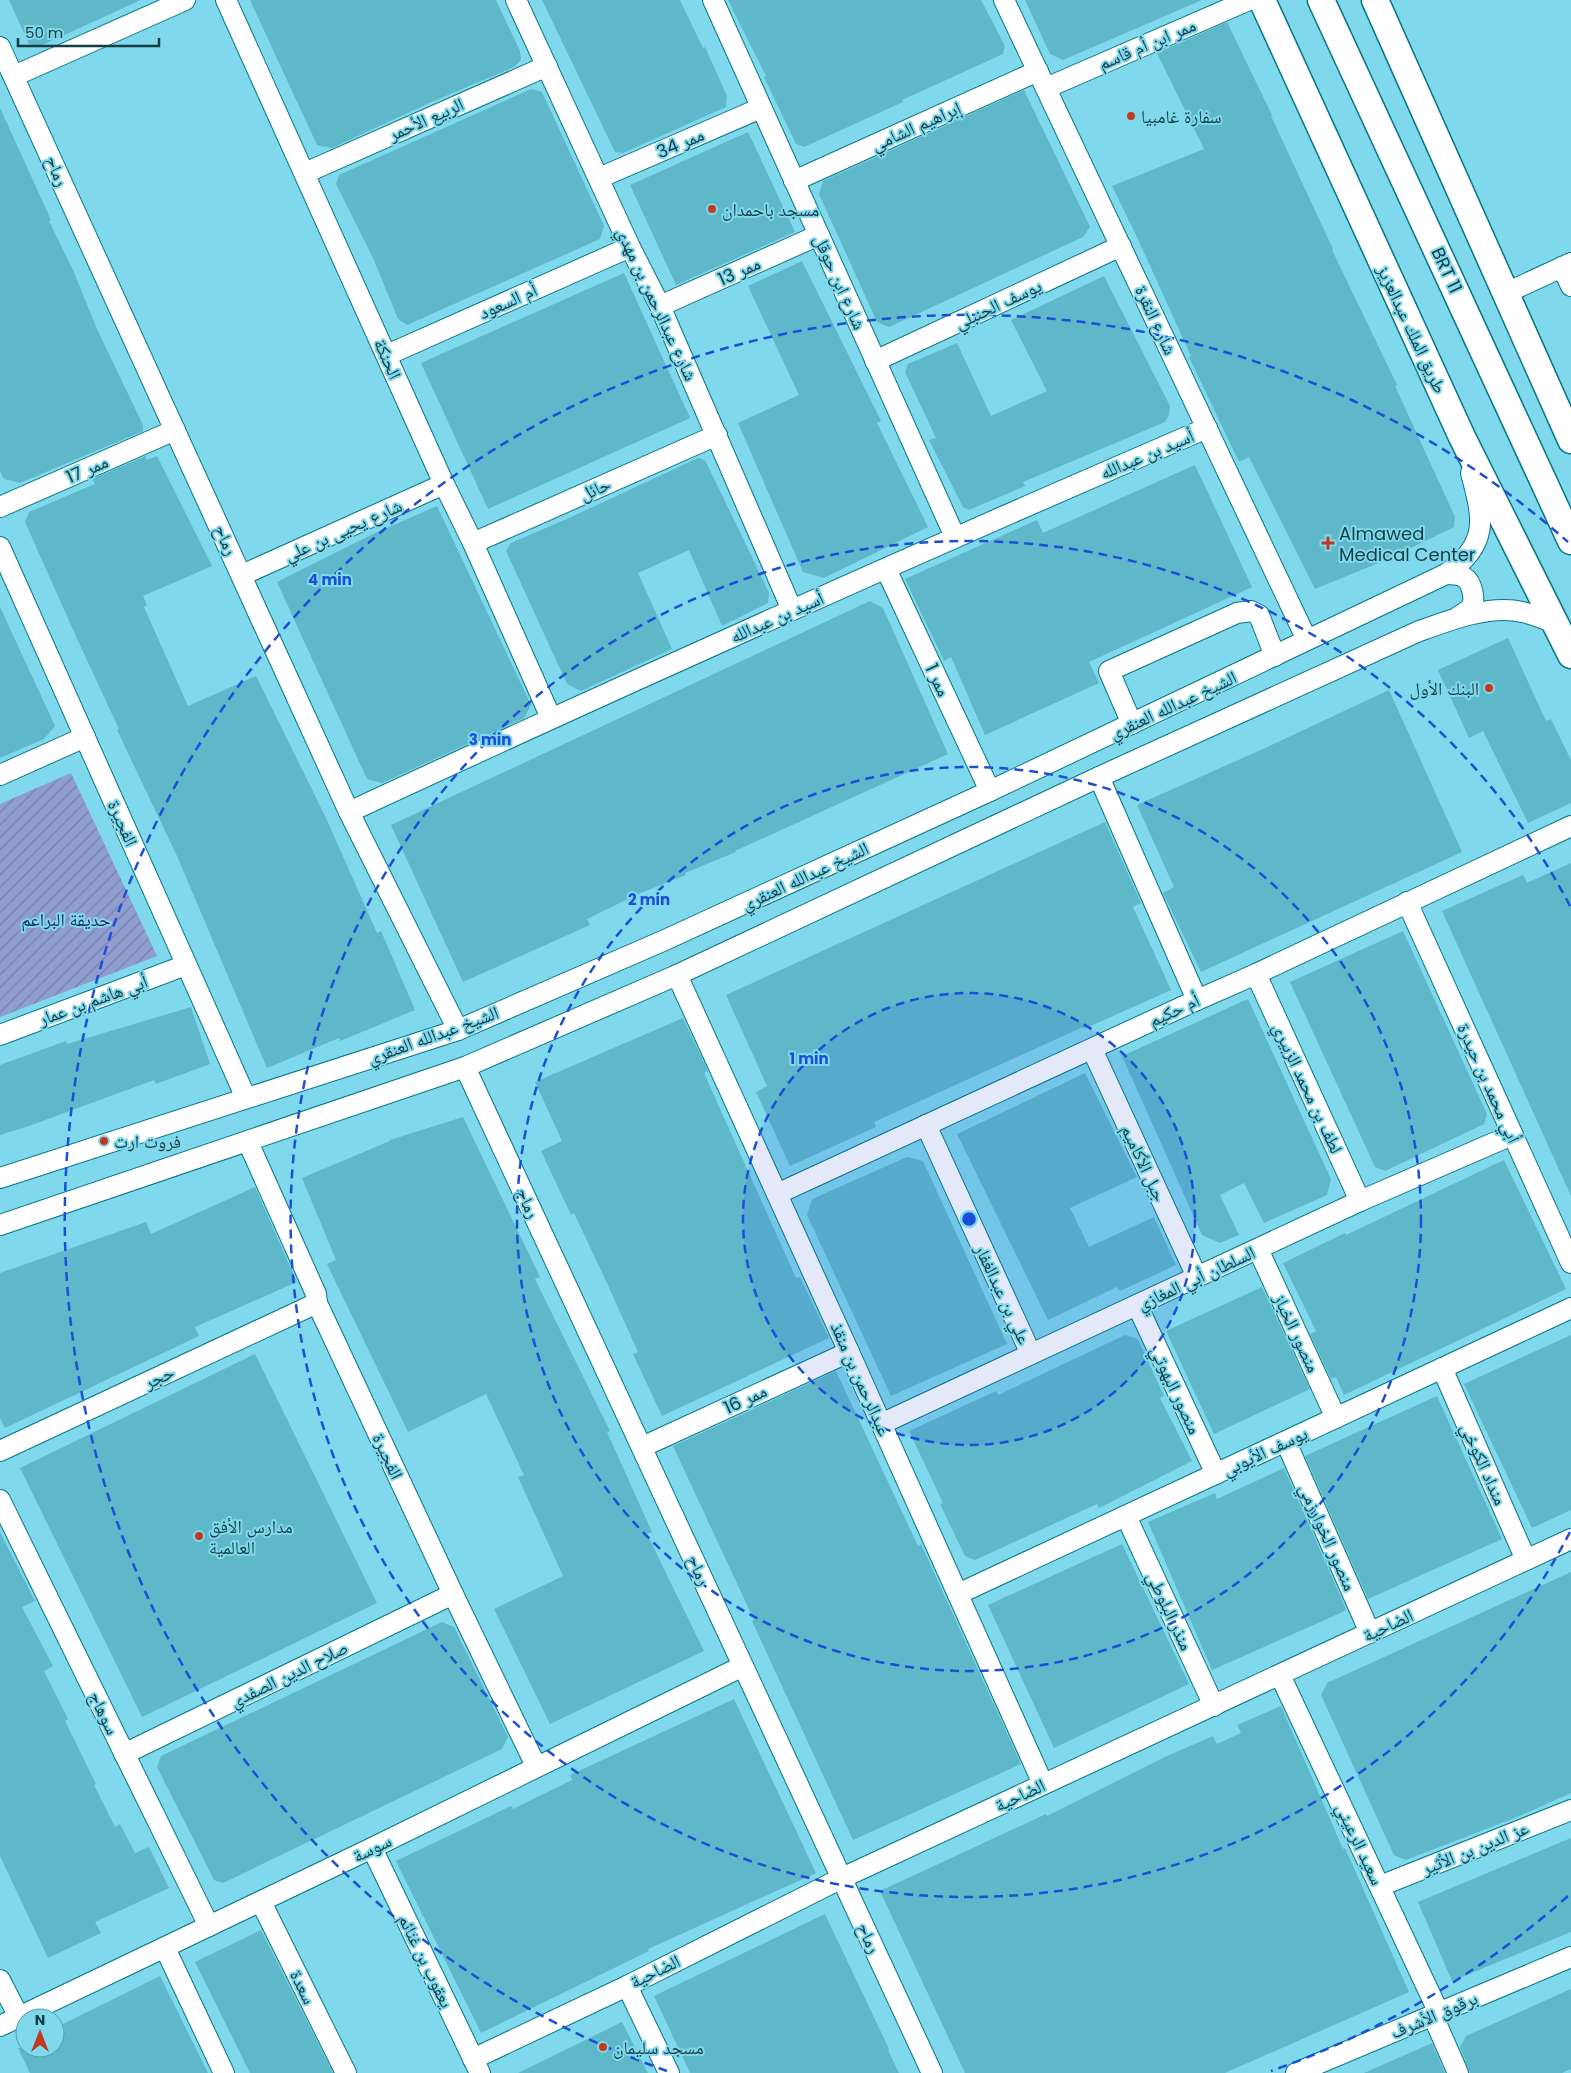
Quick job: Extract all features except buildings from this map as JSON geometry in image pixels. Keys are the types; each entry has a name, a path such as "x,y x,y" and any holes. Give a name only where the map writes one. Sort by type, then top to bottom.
{"main road":[{"name":"طريق الملك عبدالعزيز","path":"1262,0 1462,437 1571,655"},
{"name":"BRT 11","path":"1321,0 1571,541"},
{"path":"1375,0 1571,440"}],"street":[{"path":"14,76 185,0"},
{"name":"الحنكة","path":"226,0 444,484 473,542 551,718"},
{"name":"شارع عبدالرحمن بن مهدي","path":"516,0 600,178 630,247 660,306 792,610"},
{"name":"شارع ابن حوقل","path":"713,0 955,537"},
{"name":"شارع النقرة","path":"1004,0 1307,640"},
{"name":"ممر ابن أم قاسم","path":"1042,80 1249,0"},
{"name":"رماح","path":"0,47 349,812 458,1030"},
{"name":"الربيع الأحمر","path":"305,172 547,66"},
{"name":"إبراهيم الشامي","path":"794,181 1042,80"},
{"name":"ممر 34","path":"600,178 761,108"},
{"name":"ممر 13","path":"660,306 819,235"},
{"name":"يوسف الحنبلي","path":"875,361 1121,246"},
{"name":"أم السعود","path":"387,355 630,247"},
{"path":"1506,293 1567,265 1571,286"},
{"name":"أسيد بن عبدالله","path":"349,812 551,718 955,537 1207,428"},
{"name":"ممر 17","path":"0,507 175,430"},
{"name":"حائل","path":"473,542 717,436"},
{"name":"الشيخ عبدالله العنقري","path":"0,1178 458,1030 665,940 990,791 1446,574 1471,552 1479,538 1481,509 1462,437"},
{"name":"شارع يحيى بن علي","path":"242,575 444,484"},
{"name":"الفجيرة","path":"0,547 4,567 85,737 246,1098"},
{"name":"ممر 1","path":"886,569 990,791"},
{"path":"1446,574 1456,574 1466,578 1474,597 1470,608 1458,617"},
{"path":"1132,724 1109,671 1245,611 1258,614 1275,656"},
{"name":"الشيخ عبدالله العنقري","path":"0,1225 465,1068 677,975 1099,777 1417,632 1458,617 1499,611 1521,611 1555,623"},
{"path":"0,775 85,737"},
{"path":"1099,777 1197,1000"},
{"name":"أم حكيم","path":"777,1194 1256,974 1571,826"},
{"name":"أبي محمد بن حيدرة","path":"1407,902 1571,1263"},
{"name":"أبي هاشم بن عمار","path":"0,1035 186,965"},
{"name":"لطف بن محمد الزبيري","path":"1256,974 1360,1201"},
{"name":"عبدالرحمن بن منقذ","path":"677,975 1043,1784"},
{"name":"جبل الأكاميم","path":"1092,1049 1197,1277"},
{"name":"رماح","path":"465,1068 932,2073"},
{"name":"علي بن عبدالغفار","path":"926,1125 1031,1354"},
{"name":"السلطان أبي المغازي","path":"881,1424 1360,1201 1512,1135"},
{"name":"الفجيرة","path":"248,1142 316,1294 317,1303 536,1766"},
{"name":"منصور الخباز","path":"1258,1249 1336,1418"},
{"name":"حجر","path":"0,1451 317,1303"},
{"name":"منصور البهوتي","path":"1137,1305 1216,1474"},
{"name":"يوسف الأيوبي","path":"958,1594 1571,1308"},
{"name":"ممر 16","path":"642,1447 849,1352"},
{"name":"منداد الكوخي","path":"1442,1368 1526,1560"},
{"name":"منصور الخوارزمي","path":"1286,1442 1370,1633"},
{"name":"سوهاج","path":"0,1500 209,1926"},
{"name":"منذر البلوطي","path":"1126,1516 1214,1706"},
{"name":"الضاحية","path":"476,2066 627,1986 842,1878 1571,1539"},
{"name":"صلاح الدين الصفدي","path":"124,1754 453,1594"},
{"name":"سوسة","path":"38,2008 261,1902 743,1666"},
{"name":"سعيد الرعيني","path":"1280,1675 1380,1886 1436,2014 1458,2073"},
{"name":"عز الدين بن الأثير","path":"1380,1886 1571,1810"},
{"name":"يعقوب بن غنائم","path":"372,1848 476,2066"},
{"name":"سعدة","path":"261,1902 346,2073"},
{"path":"165,1948 224,2073"},
{"name":"برقوق الأشرف","path":"1296,2073 1571,1957"},
{"path":"0,1980 15,2009"},
{"path":"627,1986 669,2073"},
{"name":"سوسة","path":"0,2026 15,2019"}],"green space":[{"name":"حديقة البراعم","path":"71,773 157,956 0,1017 0,804"}],"place":[{"name":"سفارة غامبيا","path":"1131,116"},
{"name":"مسجد باحمدان","path":"712,209"},
{"name":"Almawed Medical Center","path":"1328,543"},
{"name":"البنك الأول","path":"1489,688"},
{"name":"فروت ارت","path":"104,1141"},
{"name":"مدارس الأفق العالمية","path":"199,1536"},
{"name":"مسجد سليمان","path":"603,2047"}]}
